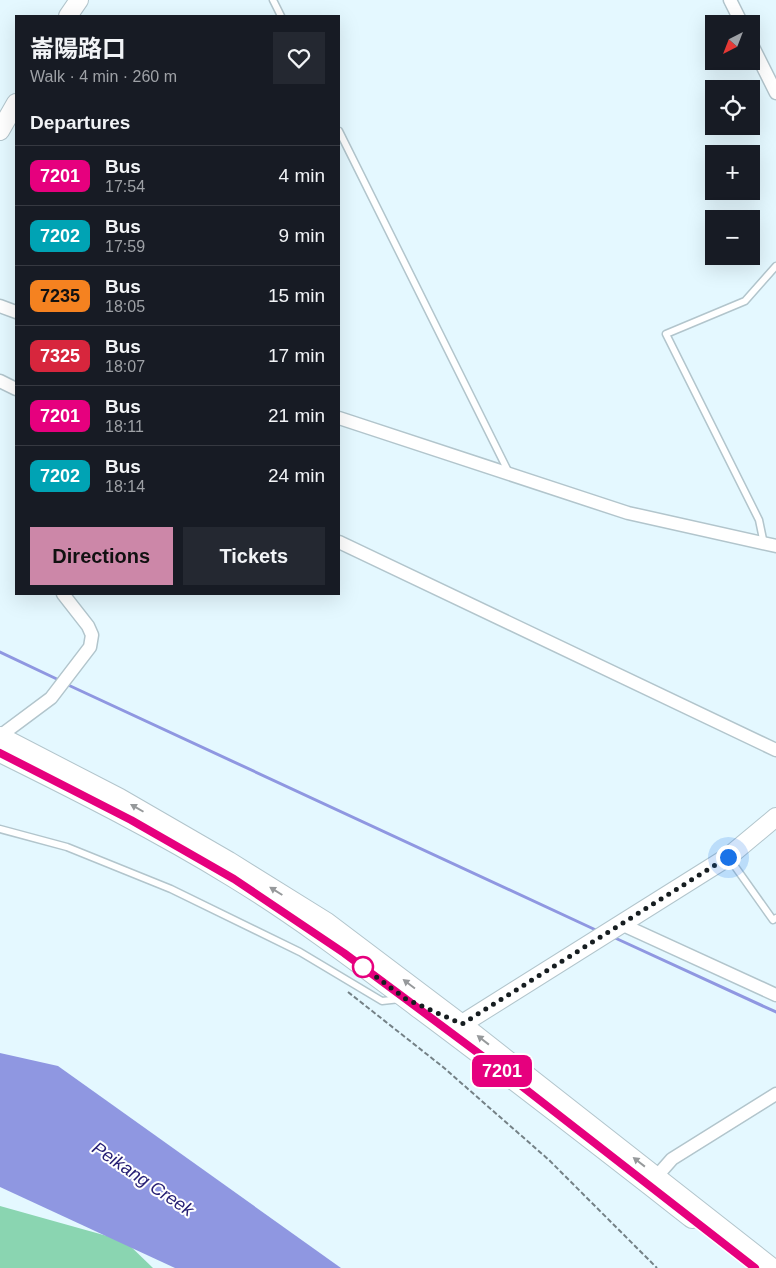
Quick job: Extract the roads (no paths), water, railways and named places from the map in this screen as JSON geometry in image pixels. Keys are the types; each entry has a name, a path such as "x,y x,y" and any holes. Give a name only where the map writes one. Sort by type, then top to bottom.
{"main road":[{"path":"69,15 79,0"},
{"path":"2,123 15,104"},
{"path":"0,736 120,798 229,861 327,922 462,1024 773,1268"},
{"path":"0,753 131,820 234,879 344,953 501,1070 754,1268"},
{"path":"462,1024 728,857 776,817"},
{"path":"406,999 462,1024"}],"street":[{"path":"730,0 738,15"},
{"path":"760,61 776,93"},
{"path":"0,306 15,312"},
{"path":"0,381 15,388"},
{"path":"340,418 628,513 770,546"},
{"path":"340,542 776,750"},
{"path":"0,736 51,698 90,647 92,635 88,626 64,595"},
{"path":"621,924 776,995"},
{"path":"657,1176 672,1159 776,1094"}],"lane":[{"path":"273,0 280,15"},
{"path":"340,133 510,474"},
{"path":"770,546 760,520 666,334 745,301 776,266"},
{"path":"0,829 67,847 170,889 300,952 382,1001 406,999"},
{"path":"728,857 773,920 776,918"}],"water":[{"name":"Peikang Creek","path":"0,1053 58,1066 341,1268 175,1268 0,1187"}],"waterway":[{"path":"0,652 61,681"},
{"path":"66,684 598,931"},
{"path":"613,937 776,1012"}]}
